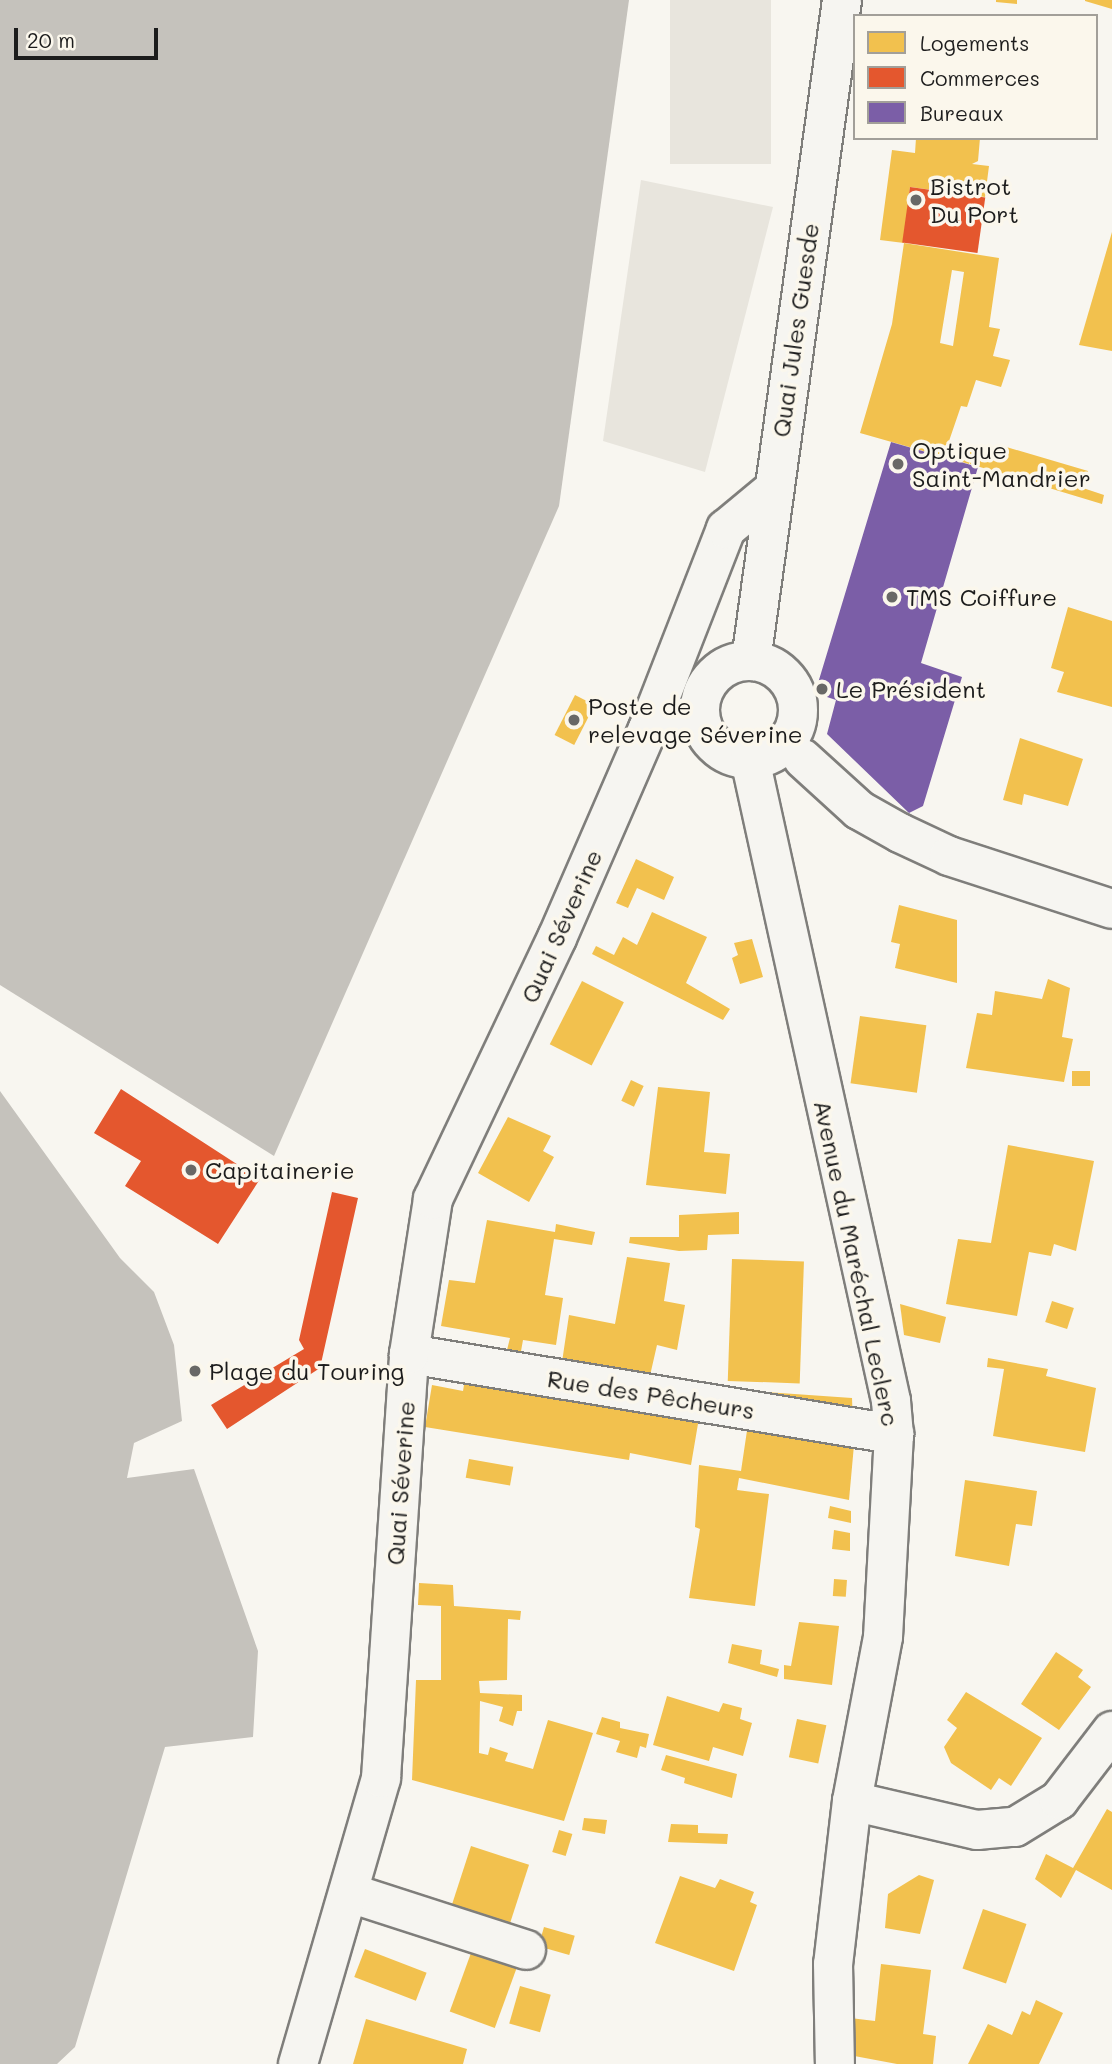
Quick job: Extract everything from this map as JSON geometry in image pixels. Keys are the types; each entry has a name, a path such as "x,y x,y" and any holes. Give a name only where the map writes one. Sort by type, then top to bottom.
{"street":[{"name":"Quai Jules Guesde","path":"751,661 842,0"},
{"name":"Quai Séverine","path":"299,2064 381,1778 409,1354 433,1199 557,938 648,729 726,529 773,489"},
{"path":"751,661 779,672 796,698 798,713 787,741 776,751 750,759 721,751 703,728 699,713 705,690 720,671 751,661"},
{"path":"648,729 699,713"},
{"name":"Avenue du Maréchal Leclerc","path":"750,759 891,1401 894,1434 883,1637 852,1801 833,1964 835,2064"},
{"path":"803,759 859,810 900,833 949,856 1112,909"},
{"name":"Rue des Pêcheurs","path":"409,1354 894,1434"},
{"path":"852,1801 977,1830 1015,1827 1059,1800 1112,1731"},
{"path":"350,1893 526,1950"}],"shaded area":[{"path":"0,0 629,0 559,506 274,1156 0,985"},
{"path":"670,0 771,0 771,164 670,164"},
{"path":"641,180 773,207 705,472 603,441"},
{"path":"0,1091 120,1258 154,1292 174,1345 182,1421 134,1443 127,1478 194,1469 258,1651 253,1737 165,1747 75,2047 57,2064 0,2064"}],"building: Logements":[{"path":"1017,0 1017,4 996,2"},
{"path":"1112,0 1112,9 1085,1"},
{"path":"916,140 980,140 978,161 972,164 989,166 985,197 910,187 904,243 880,240 892,150 915,153"},
{"path":"1112,232 1112,351 1079,345"},
{"path":"904,243 999,258 989,327 1000,329 993,356 1010,360 1001,387 976,380 967,407 961,406 948,444 973,452 969,464 860,433 892,324","holes":["952,270 964,272 953,346 940,343"]},
{"path":"1003,446 1088,471 1083,488 1104,495 1102,504 970,464 974,451 998,459"},
{"path":"1068,607 1112,621 1112,707 1057,692 1064,672 1051,668"},
{"name":"Poste de relevage Séverine","path":"575,695 595,705 574,745 555,735"},
{"path":"1020,738 1083,759 1068,806 1024,794 1022,805 1003,800"},
{"path":"636,859 674,877 664,900 637,888 628,908 616,903"},
{"path":"899,905 957,920 957,983 895,968 900,944 891,942"},
{"path":"652,912 707,937 686,983 730,1009 723,1020 592,954 596,946 614,955 623,937 637,945"},
{"path":"752,939 763,977 740,984 732,958 738,955 734,943"},
{"path":"1048,979 1070,988 1062,1037 1073,1039 1064,1082 966,1068 977,1013 992,1015 995,991 1042,999"},
{"path":"582,981 624,1002 592,1066 550,1044"},
{"path":"860,1016 926,1025 917,1093 851,1083"},
{"path":"1072,1071 1090,1071 1090,1086 1072,1086"},
{"path":"631,1080 644,1086 634,1107 621,1101"},
{"path":"658,1087 710,1092 704,1152 730,1154 726,1194 646,1185"},
{"path":"508,1117 551,1136 543,1151 554,1157 529,1202 478,1173"},
{"path":"1008,1145 1094,1161 1076,1251 1054,1244 1051,1256 1029,1252 1017,1316 946,1304 958,1239 991,1243"},
{"path":"739,1212 739,1234 708,1235 707,1250 679,1251 629,1243 630,1237 679,1237 679,1215"},
{"path":"487,1220 555,1232 556,1224 595,1232 592,1245 554,1239 545,1295 563,1298 556,1345 523,1340 518,1368 503,1366 510,1338 441,1326 449,1280 475,1283"},
{"path":"627,1257 670,1263 664,1301 685,1305 677,1350 657,1345 649,1380 562,1362 569,1315 615,1324"},
{"path":"732,1259 804,1262 800,1383 728,1381"},
{"path":"1052,1301 1074,1308 1067,1329 1045,1322"},
{"path":"900,1304 946,1317 940,1343 904,1335"},
{"path":"988,1358 1048,1369 1046,1376 1096,1388 1085,1452 993,1436 1004,1369 987,1367"},
{"path":"466,1373 700,1412 691,1465 630,1453 629,1460 425,1427 432,1385 463,1391"},
{"path":"751,1391 852,1398 853,1426"},
{"path":"749,1417 855,1434 849,1500 739,1478 737,1490 769,1494 755,1606 689,1598 700,1529 695,1527 699,1465 741,1471"},
{"path":"469,1459 513,1467 510,1486 466,1478"},
{"path":"965,1480 1037,1491 1032,1526 1016,1524 1009,1566 955,1556"},
{"path":"830,1506 851,1511 851,1523 828,1518"},
{"path":"834,1530 850,1533 850,1551 832,1549"},
{"path":"834,1579 847,1580 846,1597 833,1596"},
{"path":"419,1583 453,1585 454,1606 521,1611 520,1620 508,1619 507,1680 479,1681 480,1693 522,1695 522,1711 517,1711 513,1726 499,1721 503,1707 480,1701 479,1753 488,1755 490,1747 508,1753 505,1761 533,1769 548,1720 593,1733 564,1821 412,1780 416,1680 441,1680 441,1606 418,1605"},
{"path":"799,1622 839,1626 832,1685 784,1679 784,1665 791,1666"},
{"path":"732,1644 762,1650 760,1664 779,1669 777,1677 728,1663"},
{"path":"1056,1652 1083,1670 1078,1677 1091,1687 1059,1730 1021,1704"},
{"path":"966,1692 1042,1738 1011,1786 999,1778 991,1790 951,1763 944,1747 957,1728 947,1720"},
{"path":"667,1696 719,1712 723,1703 742,1708 740,1719 752,1723 743,1756 713,1747 709,1761 653,1745"},
{"path":"602,1717 620,1722 620,1728 649,1734 646,1748 640,1746 637,1758 616,1752 620,1741 596,1734"},
{"path":"797,1719 826,1725 818,1763 789,1757"},
{"path":"666,1755 737,1774 732,1798 684,1783 685,1778 661,1770"},
{"path":"1107,1809 1112,1812 1112,1890 1076,1870 1061,1898 1035,1879 1046,1854 1073,1868"},
{"path":"584,1818 607,1820 605,1834 582,1830"},
{"path":"671,1824 698,1825 698,1833 728,1834 727,1844 668,1842"},
{"path":"559,1830 572,1834 566,1856 552,1852"},
{"path":"471,1846 529,1865 506,1937 448,1918"},
{"path":"919,1875 934,1880 920,1934 885,1928 888,1894"},
{"path":"680,1876 715,1888 720,1879 754,1892 750,1902 757,1905 734,1971 655,1943"},
{"path":"983,1909 1026,1924 1006,1984 962,1969"},
{"path":"544,1927 575,1936 569,1955 538,1946"},
{"path":"475,1942 520,1958 495,2028 450,2012"},
{"path":"365,1949 427,1973 416,2001 354,1977"},
{"path":"881,1964 931,1970 923,2034 936,2036 933,2064 897,2064 849,2055 850,2018 875,2021"},
{"path":"520,1986 551,1995 540,2032 509,2023"},
{"path":"1036,2000 1063,2013 1039,2064 968,2064 988,2024 1012,2035 1022,2011 1030,2015"},
{"path":"366,2019 467,2049 463,2064 353,2064"}],"building: Commerces":[{"path":"910,187 985,198 977,253 902,242"},
{"name":"Capitainerie","path":"121,1089 260,1179 218,1244 125,1186 141,1161 94,1133"},
{"path":"332,1192 358,1198 320,1368 227,1429 211,1405 304,1349 299,1340"}],"building: Bureaux":[{"path":"891,442 978,467 921,663 962,677 923,806 909,813 827,734 836,700 815,693"}],"place":[{"name":"Bistrot Du Port","path":"916,200"},
{"name":"Optique Saint-Mandrier","path":"898,464"},
{"name":"TMS Coiffure","path":"892,597"},
{"name":"Le Président","path":"822,689"},
{"name":"Poste de relevage Séverine","path":"574,720"},
{"name":"Capitainerie","path":"191,1170"},
{"name":"Plage du Touring","path":"195,1371"}]}
